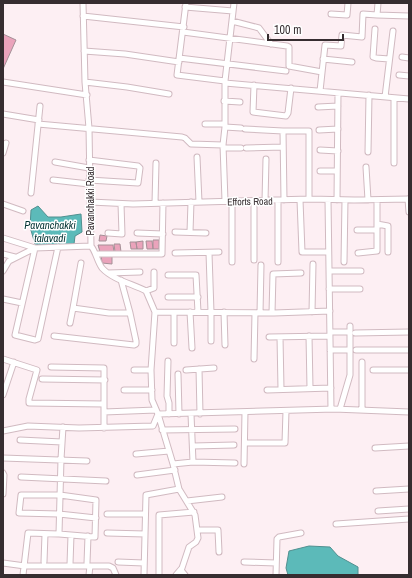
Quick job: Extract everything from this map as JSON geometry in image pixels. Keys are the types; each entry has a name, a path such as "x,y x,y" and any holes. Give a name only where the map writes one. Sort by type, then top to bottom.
{"street":[{"name":"Pavanchakki Road","path":"83,3 85,82 90,128 89,182 91,246 107,273"},
{"path":"225,201 223,146 225,126 224,101 226,64 234,3"},
{"path":"331,14 347,15 348,3"},
{"path":"377,15 378,3"},
{"path":"233,11 186,5 178,75 254,85 394,98 409,98"},
{"path":"320,91 325,45 341,46 342,35 362,37 363,14 409,16"},
{"path":"83,16 183,29 289,47 289,66 322,72"},
{"path":"232,21 259,28 271,44"},
{"path":"375,29 373,57 389,59"},
{"path":"385,97 393,31"},
{"path":"84,51 286,71"},
{"path":"402,57 409,58"},
{"path":"323,59 352,62"},
{"path":"400,75 409,76"},
{"path":"3,82 86,95"},
{"path":"85,82 169,94"},
{"path":"254,85 253,112 286,116 288,113 291,88"},
{"path":"337,200 338,93"},
{"path":"368,152 370,95"},
{"path":"394,98 394,163"},
{"path":"224,101 240,102"},
{"path":"31,193 40,106"},
{"path":"318,107 338,106"},
{"path":"3,114 38,122 184,137 191,144 243,148 283,147"},
{"path":"205,124 283,131 308,131 309,200"},
{"path":"319,130 338,129"},
{"path":"278,262 283,131"},
{"path":"3,153 6,143"},
{"path":"320,150 338,151"},
{"path":"197,157 199,202"},
{"path":"265,201 266,159"},
{"path":"53,180 136,184 139,182 140,168 138,166 90,160"},
{"path":"55,162 89,168"},
{"path":"155,203 156,163"},
{"path":"366,167 368,200"},
{"path":"320,171 337,171"},
{"path":"409,199 409,212"},
{"name":"Efforts Road","path":"90,202 122,204 281,200 409,199"},
{"path":"300,200 302,252 328,252"},
{"path":"328,200 331,388 330,409"},
{"path":"344,262 346,200"},
{"path":"358,253 377,251 377,200"},
{"path":"232,201 232,262"},
{"path":"254,201 254,260"},
{"path":"190,232 191,202"},
{"path":"96,254 162,254 163,203"},
{"path":"3,204 22,210"},
{"path":"108,233 122,234 122,204"},
{"path":"357,230 388,226 388,252"},
{"path":"175,232 206,233"},
{"path":"137,233 162,234"},
{"path":"3,238 34,248 91,246"},
{"path":"34,248 15,335 37,340 58,247"},
{"path":"3,271 9,260 34,248"},
{"path":"175,253 219,252"},
{"path":"209,253 211,312 210,341"},
{"path":"3,254 15,257"},
{"path":"70,323 81,263"},
{"path":"312,312 313,264"},
{"path":"254,359 261,265"},
{"path":"329,271 361,271"},
{"path":"107,273 140,272"},
{"path":"146,291 154,288 154,272"},
{"path":"272,313 273,274 301,272"},
{"path":"107,273 146,291 155,312 151,370 152,400 175,470 179,489 194,512 198,538 196,542 191,545 182,572 176,575"},
{"path":"168,275 196,275 198,312"},
{"path":"54,336 136,344 130,313 121,280"},
{"path":"329,289 360,289"},
{"path":"168,297 198,297"},
{"path":"3,299 22,303"},
{"path":"73,308 130,313"},
{"path":"155,312 272,313 330,311"},
{"path":"190,312 192,348"},
{"path":"224,312 225,345"},
{"path":"174,313 174,343"},
{"path":"340,409 350,375 350,326"},
{"path":"269,337 309,336 348,332"},
{"path":"355,333 409,332"},
{"path":"309,336 310,388"},
{"path":"280,337 281,389"},
{"path":"330,350 348,350"},
{"path":"356,350 409,350"},
{"path":"3,359 37,370 29,403 104,404"},
{"path":"168,361 167,396 169,414"},
{"path":"3,395 14,362"},
{"path":"362,362 362,410"},
{"path":"50,367 102,368 105,370 104,428"},
{"path":"186,370 214,368"},
{"path":"199,369 200,414"},
{"path":"134,370 151,370"},
{"path":"373,370 409,370"},
{"path":"178,374 180,414"},
{"path":"42,379 105,380"},
{"path":"266,390 331,388"},
{"path":"124,390 152,390"},
{"path":"104,412 200,414 340,409 409,412"},
{"path":"245,443 285,443 286,411"},
{"path":"3,431 28,426 104,428 153,426 157,412"},
{"path":"244,464 245,412"},
{"path":"191,414 193,462"},
{"path":"58,534 61,459 64,427"},
{"path":"162,430 235,429"},
{"path":"20,440 62,442"},
{"path":"193,446 234,445"},
{"path":"375,448 409,446"},
{"path":"136,454 169,451"},
{"path":"3,458 87,461"},
{"path":"173,464 193,462 235,463"},
{"path":"137,475 175,470"},
{"path":"3,473 3,494"},
{"path":"21,477 106,481"},
{"path":"144,575 146,495 179,489"},
{"path":"376,491 409,489"},
{"path":"23,575 28,533 95,537 96,518 96,500 60,495 21,495 19,513 59,514 96,518"},
{"path":"187,501 222,497"},
{"path":"378,511 409,509"},
{"path":"158,575 159,515 194,512"},
{"path":"108,514 145,514"},
{"path":"336,524 409,520"},
{"path":"197,530 218,530 219,552"},
{"path":"107,533 145,534"},
{"path":"276,575 277,539 279,537 301,533"},
{"path":"44,562 46,534"},
{"path":"70,564 71,535"},
{"path":"88,536 89,575"},
{"path":"118,562 144,563"},
{"path":"244,562 276,563"},
{"path":"3,563 25,566 88,564 111,566 116,575"}],"water":[{"name":"Pavanchakki talavadi","path":"38,206 48,217 81,214 82,232 75,236 74,244 45,246 35,244 30,227 31,210"},
{"path":"309,546 330,547 338,556 358,567 358,575 288,575 286,568 289,551"}],"building":[{"path":"3,34 16,40 3,69"},
{"path":"100,235 107,236 106,241 99,241"},
{"path":"153,240 159,240 159,249 153,249"},
{"path":"143,241 143,249 137,249 136,242"},
{"path":"146,241 152,241 153,249 147,249"},
{"path":"130,242 136,242 137,249 131,249"},
{"path":"114,244 120,244 121,252 115,252"},
{"path":"98,245 113,245 114,252 100,252"},
{"path":"101,255 112,255 112,264 102,263"}]}
